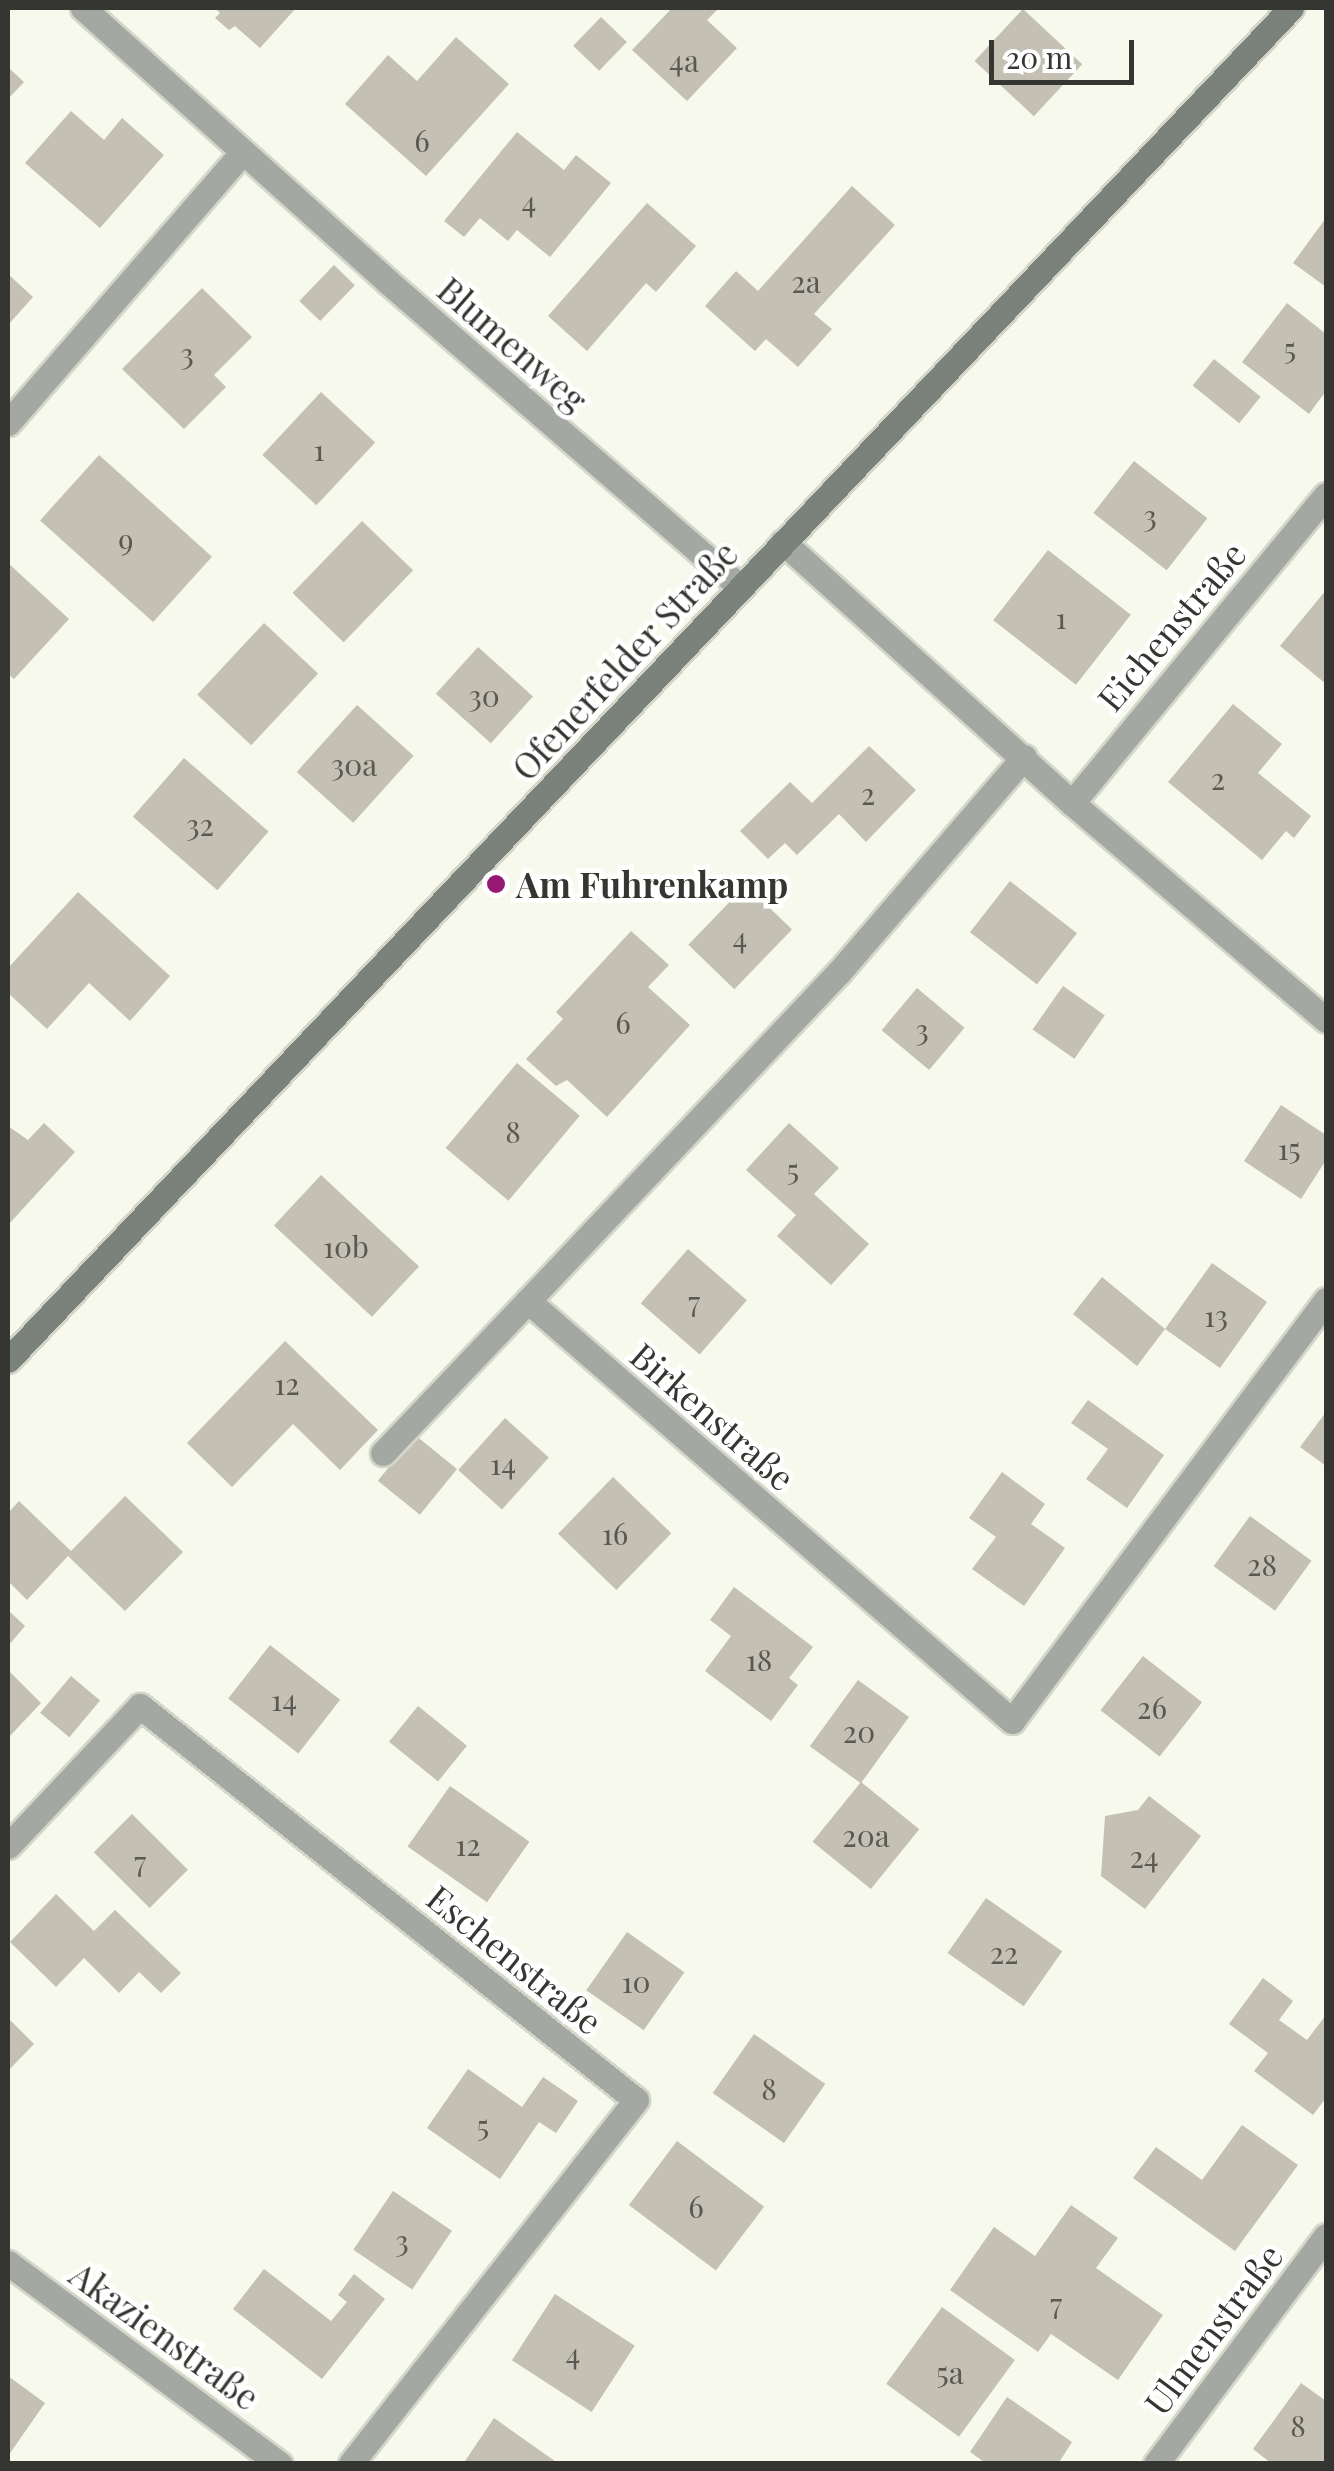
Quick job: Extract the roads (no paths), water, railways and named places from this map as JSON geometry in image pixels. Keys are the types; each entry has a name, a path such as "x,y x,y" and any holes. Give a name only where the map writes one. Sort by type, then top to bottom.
{"street":[{"name":"Blumenweg","path":"84,8 242,153 740,587"},
{"name":"Ofenerfelder Straße","path":"8,1360 1291,8"},
{"path":"8,423 242,153"},
{"name":"Eichenstraße","path":"1072,804 1326,495"},
{"path":"783,542 1072,804 1326,1020"},
{"path":"383,1453 838,973 1024,757"},
{"name":"Birkenstraße","path":"528,1301 1012,1721 1326,1300"},
{"name":"Eschenstraße","path":"8,1846 140,1706 636,2100 350,2464"},
{"name":"Ulmenstraße","path":"1156,2464 1326,2236"},
{"name":"Akazienstraße","path":"8,2263 280,2464"}],"place":[{"name":"Am Fuhrenkamp","path":"496,884"}]}
